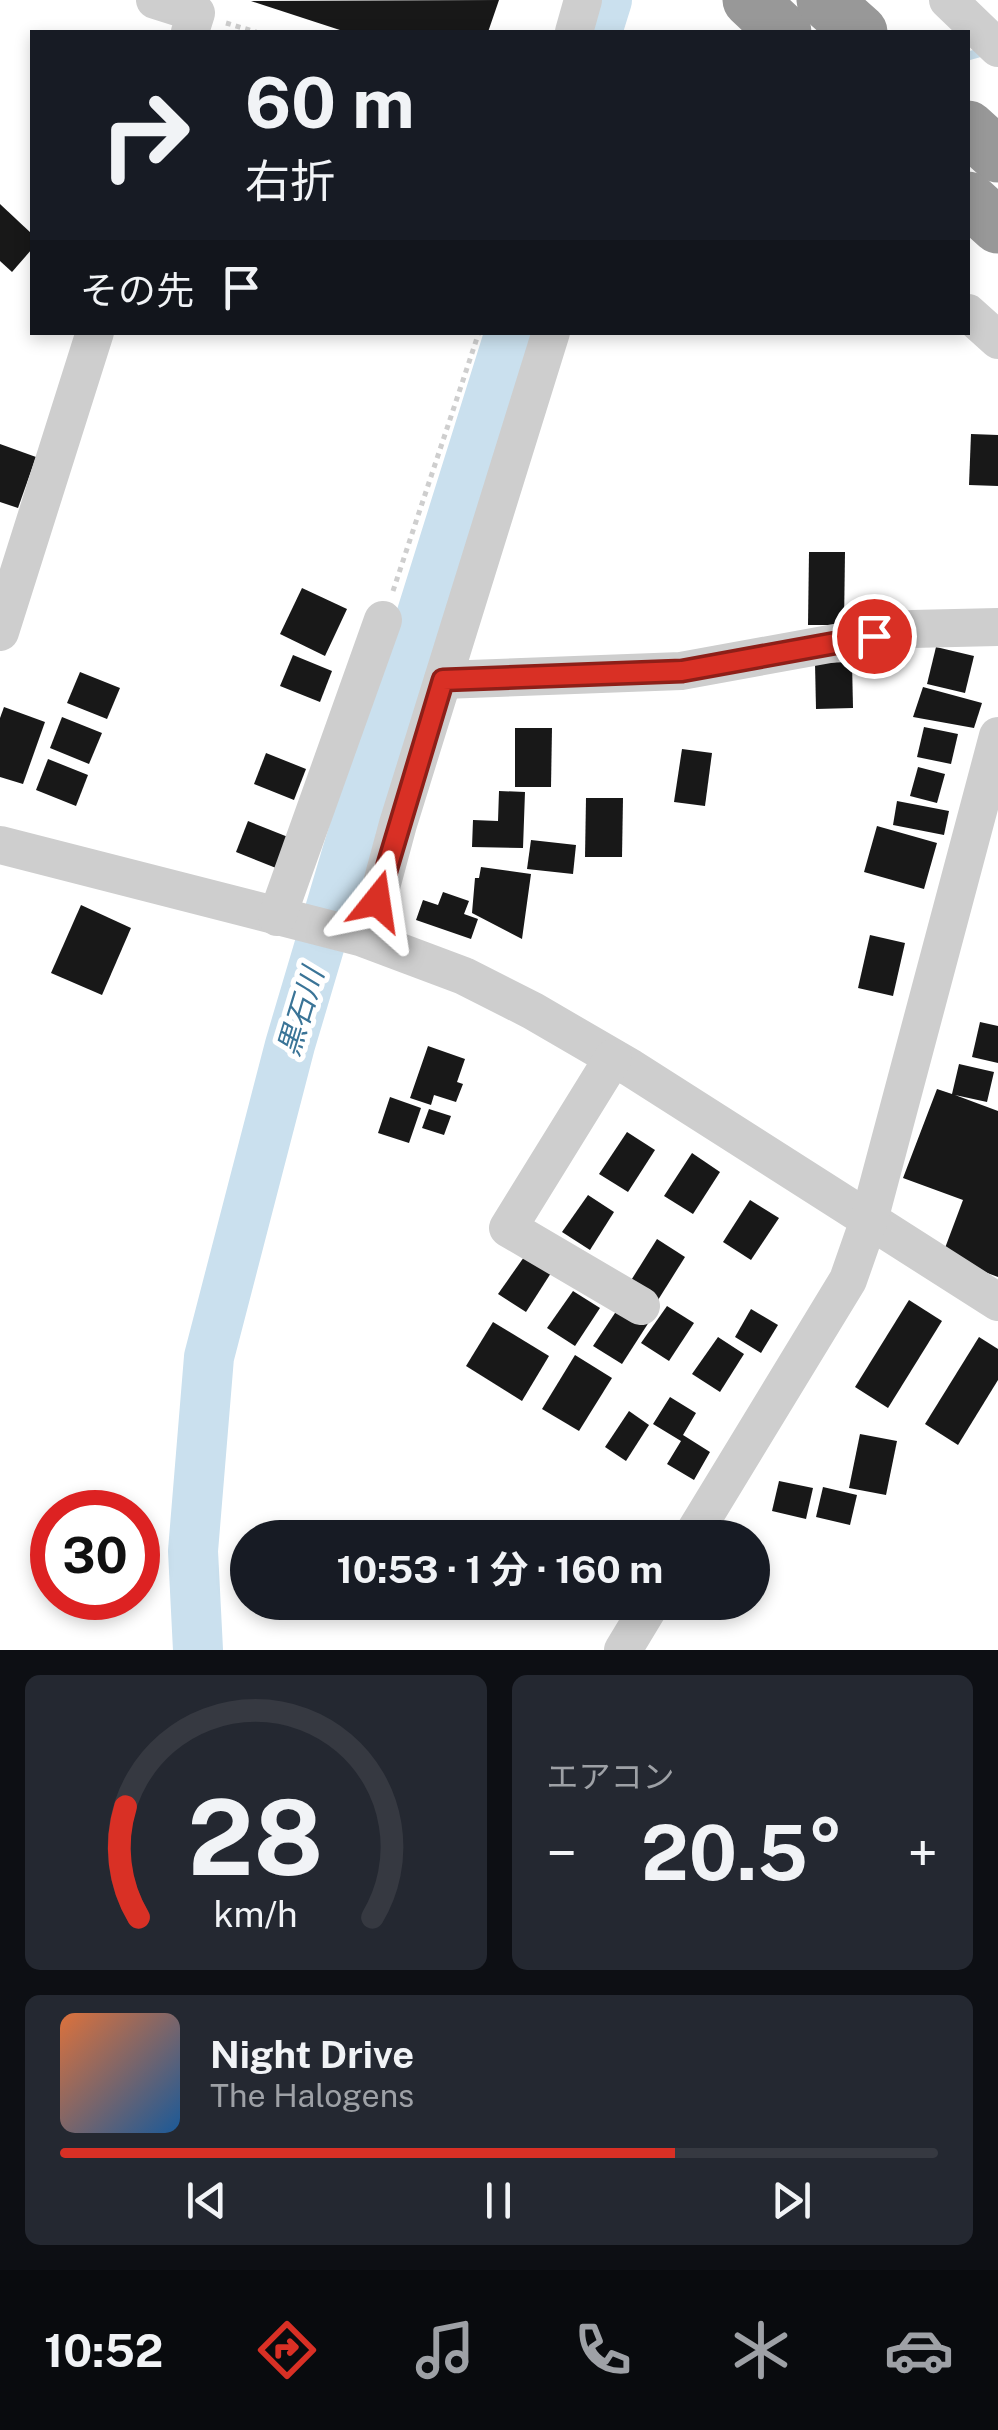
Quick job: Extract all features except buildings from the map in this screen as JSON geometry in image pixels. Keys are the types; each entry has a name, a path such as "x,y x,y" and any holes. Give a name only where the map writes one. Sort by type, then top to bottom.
{"highway":[{"path":"750,0 782,30"},
{"path":"824,0 858,30"},
{"path":"970,130 998,156"},
{"path":"970,201 998,226"}],"street":[{"path":"155,0 195,15"},
{"path":"575,30 584,0"},
{"path":"948,0 998,48"},
{"path":"970,315 998,340"},
{"path":"0,632 94,335"},
{"path":"363,938 549,335"},
{"path":"286,919 383,620"},
{"path":"443,680 682,671 912,628 998,627"},
{"path":"702,1520 848,1280 869,1220 998,736"},
{"path":"0,845 363,938 464,976 613,1058 998,1302"},
{"path":"613,1058 508,1228 642,1306"},
{"path":"622,1650 641,1620"}],"path":[{"path":"383,620 478,335"}],"waterway":[{"name":"黒石川","path":"598,30 607,0"},
{"path":"970,55 986,51"},
{"name":"黒石川","path":"198,1650 193,1551 209,1357 290,1045 509,335"}],"route":[{"path":"377,901 443,680 682,671 874,636"}]}
